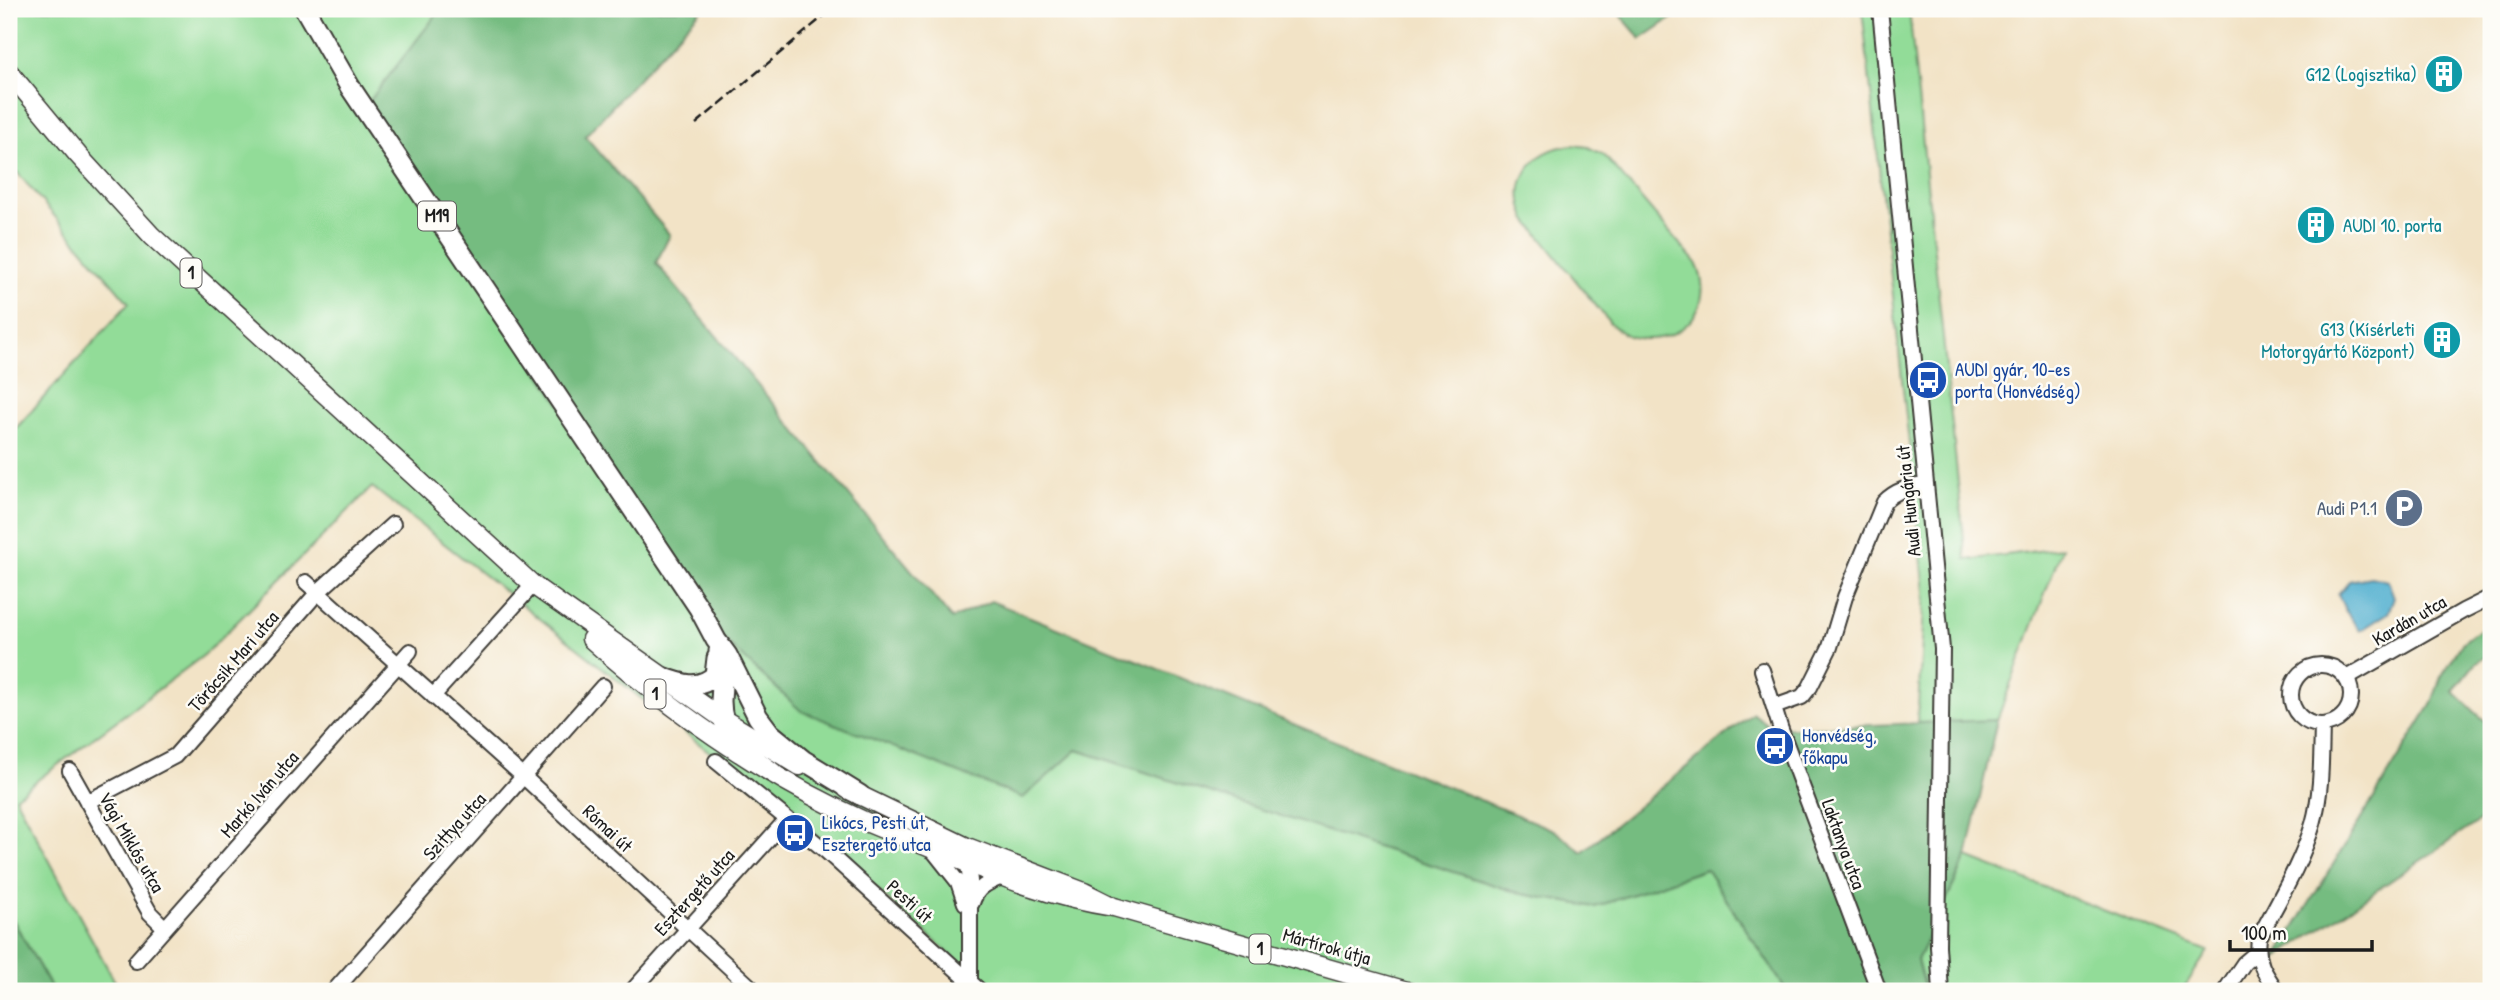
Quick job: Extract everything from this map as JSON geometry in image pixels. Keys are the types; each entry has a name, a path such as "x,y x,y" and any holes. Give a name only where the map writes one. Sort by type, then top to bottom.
{"highway":[{"name":"M19","path":"305,9 350,88 699,608 716,640"},
{"path":"662,677 687,686 711,680 715,675 717,662 716,640"},
{"path":"716,640 723,674 723,719 731,738 773,773"},
{"path":"716,640 727,655 758,717 770,733 785,747 860,795"}],"main road":[{"name":"1","path":"9,72 78,155 152,236 549,598 723,719 796,764 860,795 1002,877 1065,898 1114,907"},
{"name":"1","path":"549,598 593,641 707,734 808,794 864,821 931,848 967,855 1084,892 1114,907"},
{"name":"Mártírok útja","path":"1114,907 1407,991"}],"street":[{"name":"Audi Hungária út","path":"1880,9 1942,649 1938,946 1941,991"},
{"path":"1774,707 1802,697 1810,687 1830,648 1845,597 1884,502 1901,490 1925,485"},
{"name":"Törőcsik Mari utca","path":"87,802 175,756 318,592 393,524"},
{"name":"Római út","path":"306,582 524,777 755,991"},
{"path":"433,696 533,584"},
{"name":"Kardán utca","path":"2346,678 2491,597"},
{"name":"Markó Iván utca","path":"136,961 410,651"},
{"path":"2317,665 2334,668 2346,678 2351,693 2348,708 2339,719 2322,725 2308,723 2295,712 2290,694 2293,683 2302,671 2317,665"},
{"name":"Laktanya utca","path":"1762,670 1879,991"},
{"name":"Szittya utca","path":"334,991 603,687"},
{"path":"2277,991 2263,972 2258,952 2259,938 2301,855 2313,822 2321,770 2322,725"},
{"name":"Pesti út","path":"716,761 772,805 868,888 975,987"},
{"name":"Vági Miklós utca","path":"70,771 150,913 166,928"},
{"name":"Esztergető utca","path":"632,991 787,819"},
{"path":"931,848 958,882 969,918"},
{"path":"967,855 975,987"},
{"path":"969,918 972,900 978,890 987,882 1002,877"},
{"path":"2225,991 2244,963 2258,952"}],"green space":[{"path":"9,9 441,9 364,109 1077,750 1522,894 1595,907 1706,869 1787,991 991,991 814,834 372,487 204,655 15,797 120,991 53,991 9,913 9,436 129,303 9,163"},
{"path":"441,9 702,9 585,136 670,235 656,263 952,619 991,601 1554,830 1582,852 1753,713 1772,729 1997,720 1967,857 1917,960 1925,991 1787,991 1706,869 1595,907 1522,894 1077,750 1023,798 801,711 708,625 363,109"},
{"path":"1615,9 1685,9 1641,39"},
{"path":"1862,9 1909,9 1966,560 2062,548 1997,720 1917,723 1925,592"},
{"path":"1572,145 1588,147 1604,155 1696,263 1701,278 1700,305 1694,317 1673,334 1644,339 1618,330 1527,220 1521,193 1527,170 1545,153"},
{"path":"2491,621 2491,653 2475,664 2453,691 2491,727 2491,813 2275,959 2431,705 2441,677 2463,642"},
{"path":"1967,857 2208,951 2182,991 1925,991 1917,960"},
{"path":"9,913 53,991 9,991"}],"water":[{"path":"2371,577 2388,581 2394,597 2388,613 2360,631 2345,610 2338,594 2349,581"}],"railway":[{"path":"696,124 832,9"}],"place":[{"name":"G12 (Logisztika)","path":"2444,74"},
{"name":"AUDI 10. porta","path":"2316,225"},
{"name":"G13 (Kísérleti Motorgyártó Központ)","path":"2442,340"},
{"name":"AUDI gyár, 10-es porta (Honvédség)","path":"1928,380"},
{"name":"Audi P1.1","path":"2404,508"},
{"name":"Honvédség, főkapu","path":"1775,746"},
{"name":"Likócs, Pesti út, Esztergető utca","path":"795,833"}]}
